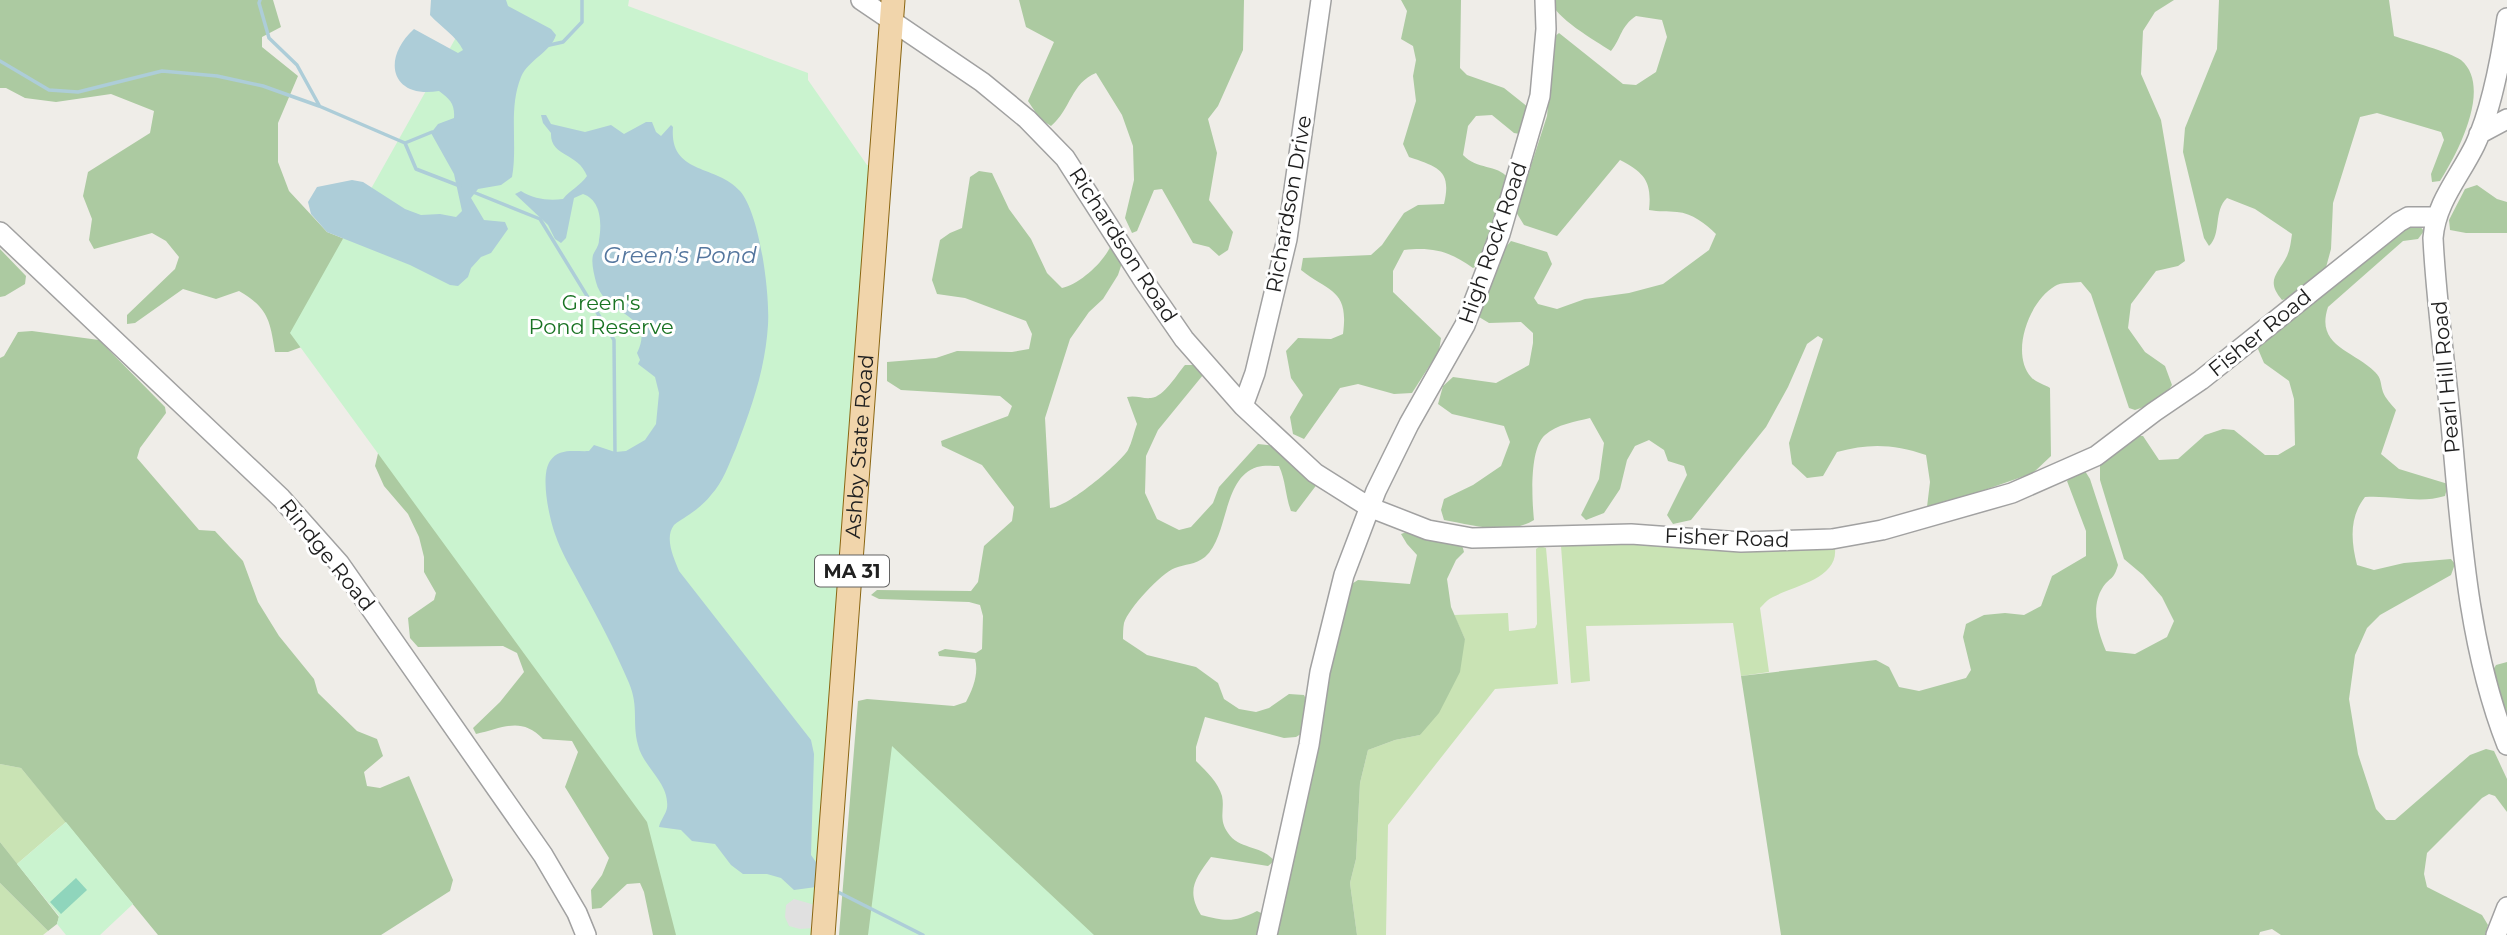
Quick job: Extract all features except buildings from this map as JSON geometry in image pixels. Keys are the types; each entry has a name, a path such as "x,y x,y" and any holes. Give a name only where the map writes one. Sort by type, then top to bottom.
{"main road":[{"name":"Ashby State Road","path":"823,935 893,11"}],"street":[{"name":"Richardson Road","path":"861,0 893,11 1027,119 1065,158 1184,339 1244,406 1315,473 1369,507"},
{"name":"Richardson Drive","path":"1244,406 1255,373 1287,239 1321,0"},
{"name":"High Rock Road","path":"1369,507 1409,424 1465,326 1500,234 1540,96 1546,29 1545,0"},
{"name":"Pearl Hill Road","path":"2507,19 2479,134 2437,216 2433,245 2460,529 2470,601 2478,648 2507,745"},
{"path":"2479,134 2507,119"},
{"name":"Fisher Road","path":"1369,507 1428,530 1472,538 1631,534 1741,542 1783,542 1832,539 1871,532 1973,505 2024,488 2096,456 2201,380 2399,222 2408,218 2437,216"},
{"name":"Rindge Road","path":"0,232 281,498 338,563 543,855 577,913 586,935"},
{"path":"1267,935 1309,745 1320,672 1333,617 1351,555 1369,507"},
{"path":"2496,935 2507,907"}],"green space":[{"path":"0,0 273,0 281,27 262,37 262,47 298,76 278,123 278,162 289,191 327,232 410,265 755,935 653,935 640,883 627,884 601,908 592,909 591,890 602,875 609,858 565,787 578,752 572,741 543,739 535,732 519,726 476,734 473,728 500,702 524,672 517,653 503,646 418,647 410,638 408,618 434,600 436,593 424,572 424,557 419,537 408,514 384,486 375,466 380,445 315,342 288,352 275,352 269,323 262,309 239,291 216,299 183,289 135,323 127,324 127,315 175,269 179,257 166,241 152,233 94,249 89,240 92,219 83,196 88,172 150,133 154,111 111,94 56,102 25,98 6,88 0,88"},
{"name":"Green's Pond Reserve","path":"477,0 629,0 628,6 808,73 808,80 867,165 877,166 812,935 676,935 647,822 290,333"},
{"path":"1019,0 1244,0 1243,50 1218,106 1208,119 1217,153 1209,200 1233,232 1228,250 1219,256 1209,247 1193,243 1162,189 1154,190 1137,231 1132,233 1125,218 1134,180 1133,146 1122,115 1096,73 1081,83 1051,126 1040,119 1028,101 1054,42 1026,27"},
{"path":"1401,0 1461,0 1460,68 1467,75 1504,88 1529,108 1520,134 1514,133 1492,115 1476,116 1468,126 1463,155 1474,163 1498,171 1508,178 1481,264 1473,268 1440,251 1404,250 1393,271 1393,292 1441,338 1439,351 1412,393 1394,394 1358,384 1340,388 1304,439 1293,434 1290,417 1303,395 1291,378 1286,351 1298,338 1331,339 1343,334 1344,319 1343,308 1335,294 1301,270 1303,258 1371,255 1382,245 1404,213 1418,205 1444,204 1446,184 1440,171 1409,157 1403,144 1416,101 1413,76 1416,60 1413,46 1401,39 1407,11"},
{"path":"1551,0 2174,0 2155,12 2143,31 2141,74 2161,120 2185,261 2178,266 2156,271 2131,304 2128,328 2145,352 2165,366 2172,385 2161,401 2135,410 2129,408 2091,294 2081,282 2060,284 2037,303 2025,328 2023,342 2025,367 2033,379 2050,388 2051,456 2033,473 1939,506 1927,507 1930,482 1926,455 1903,449 1871,446 1837,452 1823,476 1807,478 1792,464 1789,443 1823,339 1818,336 1807,344 1766,427 1691,520 1673,524 1667,515 1687,475 1684,466 1668,461 1664,450 1649,440 1635,446 1627,460 1620,489 1604,513 1586,520 1581,515 1599,479 1604,443 1590,418 1555,428 1540,442 1533,475 1534,520 1524,525 1502,528 1444,520 1441,510 1444,499 1473,485 1501,466 1510,442 1504,426 1452,414 1438,404 1443,386 1453,377 1496,383 1529,365 1533,333 1521,322 1489,323 1479,317 1504,249 1511,241 1547,252 1552,264 1534,298 1538,304 1557,309 1585,299 1629,293 1663,284 1709,250 1716,234 1688,214 1649,210 1649,192 1645,179 1620,160 1557,236 1524,225 1516,212 1547,116 1554,37 1559,33 1623,84 1636,85 1656,72 1667,37 1662,20 1636,16 1624,28 1611,51 1567,21 1559,14"},
{"path":"2219,0 2389,0 2394,36 2461,60 2470,72 2474,86 2473,103 2463,138 2440,181 2432,182 2431,174 2444,140 2441,132 2377,113 2360,117 2333,203 2331,249 2325,271 2295,296 2282,300 2274,282 2288,254 2292,234 2255,209 2227,198 2220,209 2215,235 2209,246 2204,238 2183,152 2185,128 2217,49"},
{"path":"979,171 992,173 1009,209 1031,239 1047,273 1062,288 1091,271 1111,245 1123,260 1118,275 1103,299 1089,312 1070,339 1045,418 1050,508 1080,493 1104,475 1128,450 1137,424 1127,397 1156,397 1185,365 1198,365 1203,375 1158,430 1146,456 1145,493 1157,519 1179,530 1191,527 1213,503 1219,487 1258,444 1276,446 1318,483 1296,512 1291,511 1279,466 1260,466 1246,473 1231,495 1213,548 1201,560 1175,568 1162,577 1138,601 1124,625 1123,639 1147,655 1196,667 1218,683 1224,699 1239,709 1256,712 1269,708 1289,694 1304,695 1307,701 1304,732 1296,737 1284,738 1205,717 1196,747 1196,761 1211,777 1222,796 1223,823 1228,833 1238,842 1264,852 1274,861 1268,866 1211,857 1194,885 1196,906 1201,915 1223,920 1242,918 1257,911 1261,913 1262,921 1259,935 839,935 858,701 867,699 954,706 966,702 975,681 975,659 939,656 938,652 945,649 976,653 982,649 983,616 980,605 969,602 879,599 871,595 877,590 971,591 978,582 984,546 1012,521 1014,507 982,465 942,446 941,441 1008,416 1012,406 1000,396 901,390 887,381 887,362 936,358 957,351 1012,352 1029,349 1032,334 1026,321 965,298 937,294 932,280 940,240 962,228 970,177"},
{"path":"2477,185 2497,199 2507,202 2507,233 2466,233 2450,230 2449,220 2465,189"},
{"path":"2407,225 2419,225 2424,231 2418,239 2403,241 2328,307 2325,320 2331,339 2377,374 2384,394 2396,410 2381,454 2399,469 2448,484 2445,496 2435,498 2365,497 2354,521 2353,547 2357,565 2374,570 2404,563 2451,559 2455,564 2451,575 2380,615 2367,628 2355,655 2349,699 2358,754 2376,809 2386,820 2395,820 2470,755 2486,749 2494,751 2507,779 2507,812 2495,796 2489,794 2482,798 2427,853 2424,874 2427,887 2482,915 2488,925 2485,935 2281,935 2272,929 2260,932 2259,935 1781,935 1741,676 1876,660 1889,667 1899,687 1919,691 1966,678 1971,670 1963,637 1966,624 1984,615 2024,615 2041,606 2052,576 2086,556 2086,531 2067,481 2074,474 2085,471 2118,565 2103,587 2097,603 2098,628 2106,651 2135,654 2167,637 2174,621 2162,597 2143,575 2124,559 2100,480 2100,459 2136,436 2143,436 2159,460 2178,459 2205,435 2223,429 2234,430 2265,455 2278,455 2295,445 2294,399 2289,381 2264,363 2258,349 2261,342"},
{"path":"0,249 26,276 25,284 0,297"},
{"path":"32,331 99,340 165,407 166,413 140,448 137,458 199,530 215,531 243,561 258,602 279,636 314,679 318,693 357,731 377,739 383,756 364,772 367,786 380,788 409,776 453,880 450,891 381,935 158,935 21,768 0,764 0,358 4,356 18,332"},
{"path":"1412,530 1462,545 1464,552 1456,560 1447,579 1451,607 1465,639 1460,672 1439,713 1420,735 1395,740 1368,750 1360,783 1356,859 1350,883 1357,935 1273,935 1324,690 1350,585 1358,580 1410,584 1417,555 1401,534"},
{"path":"1564,541 1824,545 1835,549 1834,559 1822,574 1771,598 1760,608 1769,672 1741,676 1733,623 1586,626 1590,681 1571,683 1561,546"},
{"path":"1540,546 1546,548 1558,684 1495,689 1388,825 1386,935 1357,935 1350,883 1356,859 1360,783 1368,750 1395,740 1420,735 1465,639 1454,615 1508,613 1509,631 1535,628 1536,549"},
{"path":"2507,662 2507,713 2492,672 2496,665"},
{"path":"892,746 1094,935 868,935"},
{"path":"0,764 21,768 66,822 17,864 0,842"},
{"path":"66,822 133,904 100,935 66,935 57,924 59,916 17,864"},
{"path":"0,842 59,917 57,924 48,931 0,883"},
{"path":"76,878 87,890 61,914 50,902"},
{"path":"0,883 48,931 43,935 0,935"}],"shaded area":[{"path":"794,899 815,905 813,928 789,926 785,917 786,905"}],"water":[{"path":"431,0 506,0 508,6 551,29 556,35 524,71 517,89 512,177 501,185 478,189 471,198 484,220 505,222 508,229 491,253 481,257 471,268 468,277 458,286 450,285 410,265 327,232 311,214 308,202 317,187 352,180 363,182 405,209 421,215 456,217 462,211 454,174 431,133 438,124 454,118 453,105 439,91 410,89 401,83 396,74 397,52 414,29 458,53 463,50 453,36 430,15"},
{"name":"Green's Pond","path":"541,115 546,115 551,124 585,132 611,125 624,134 646,122 652,122 661,136 671,125 678,153 696,167 730,182 740,191 753,217 762,255 768,311 761,373 736,448 722,479 703,504 674,525 670,542 679,571 811,740 814,754 811,855 818,865 816,887 794,890 781,878 767,874 743,874 731,865 715,844 692,841 681,830 659,827 667,799 638,745 632,692 612,646 557,541 546,497 546,476 550,461 558,454 568,451 589,451 594,445 615,452 626,451 645,440 656,424 659,393 655,377 638,364 640,330 635,322 609,302 596,282 592,258 598,244 600,226 594,201 583,194 574,198 566,238 561,243 555,239 548,225 515,194 521,191 541,199 563,199 587,176 583,168 555,146"}],"waterway":[{"path":"260,0 269,38 297,65 319,105"},
{"path":"545,46 563,42 582,22 582,0"},
{"path":"0,61 49,90 78,92 162,71 217,76 263,86 319,106 405,143 416,169 460,186"},
{"path":"405,143 432,132"},
{"path":"473,192 540,219 614,340 615,455"},
{"path":"834,890 923,935"}]}
